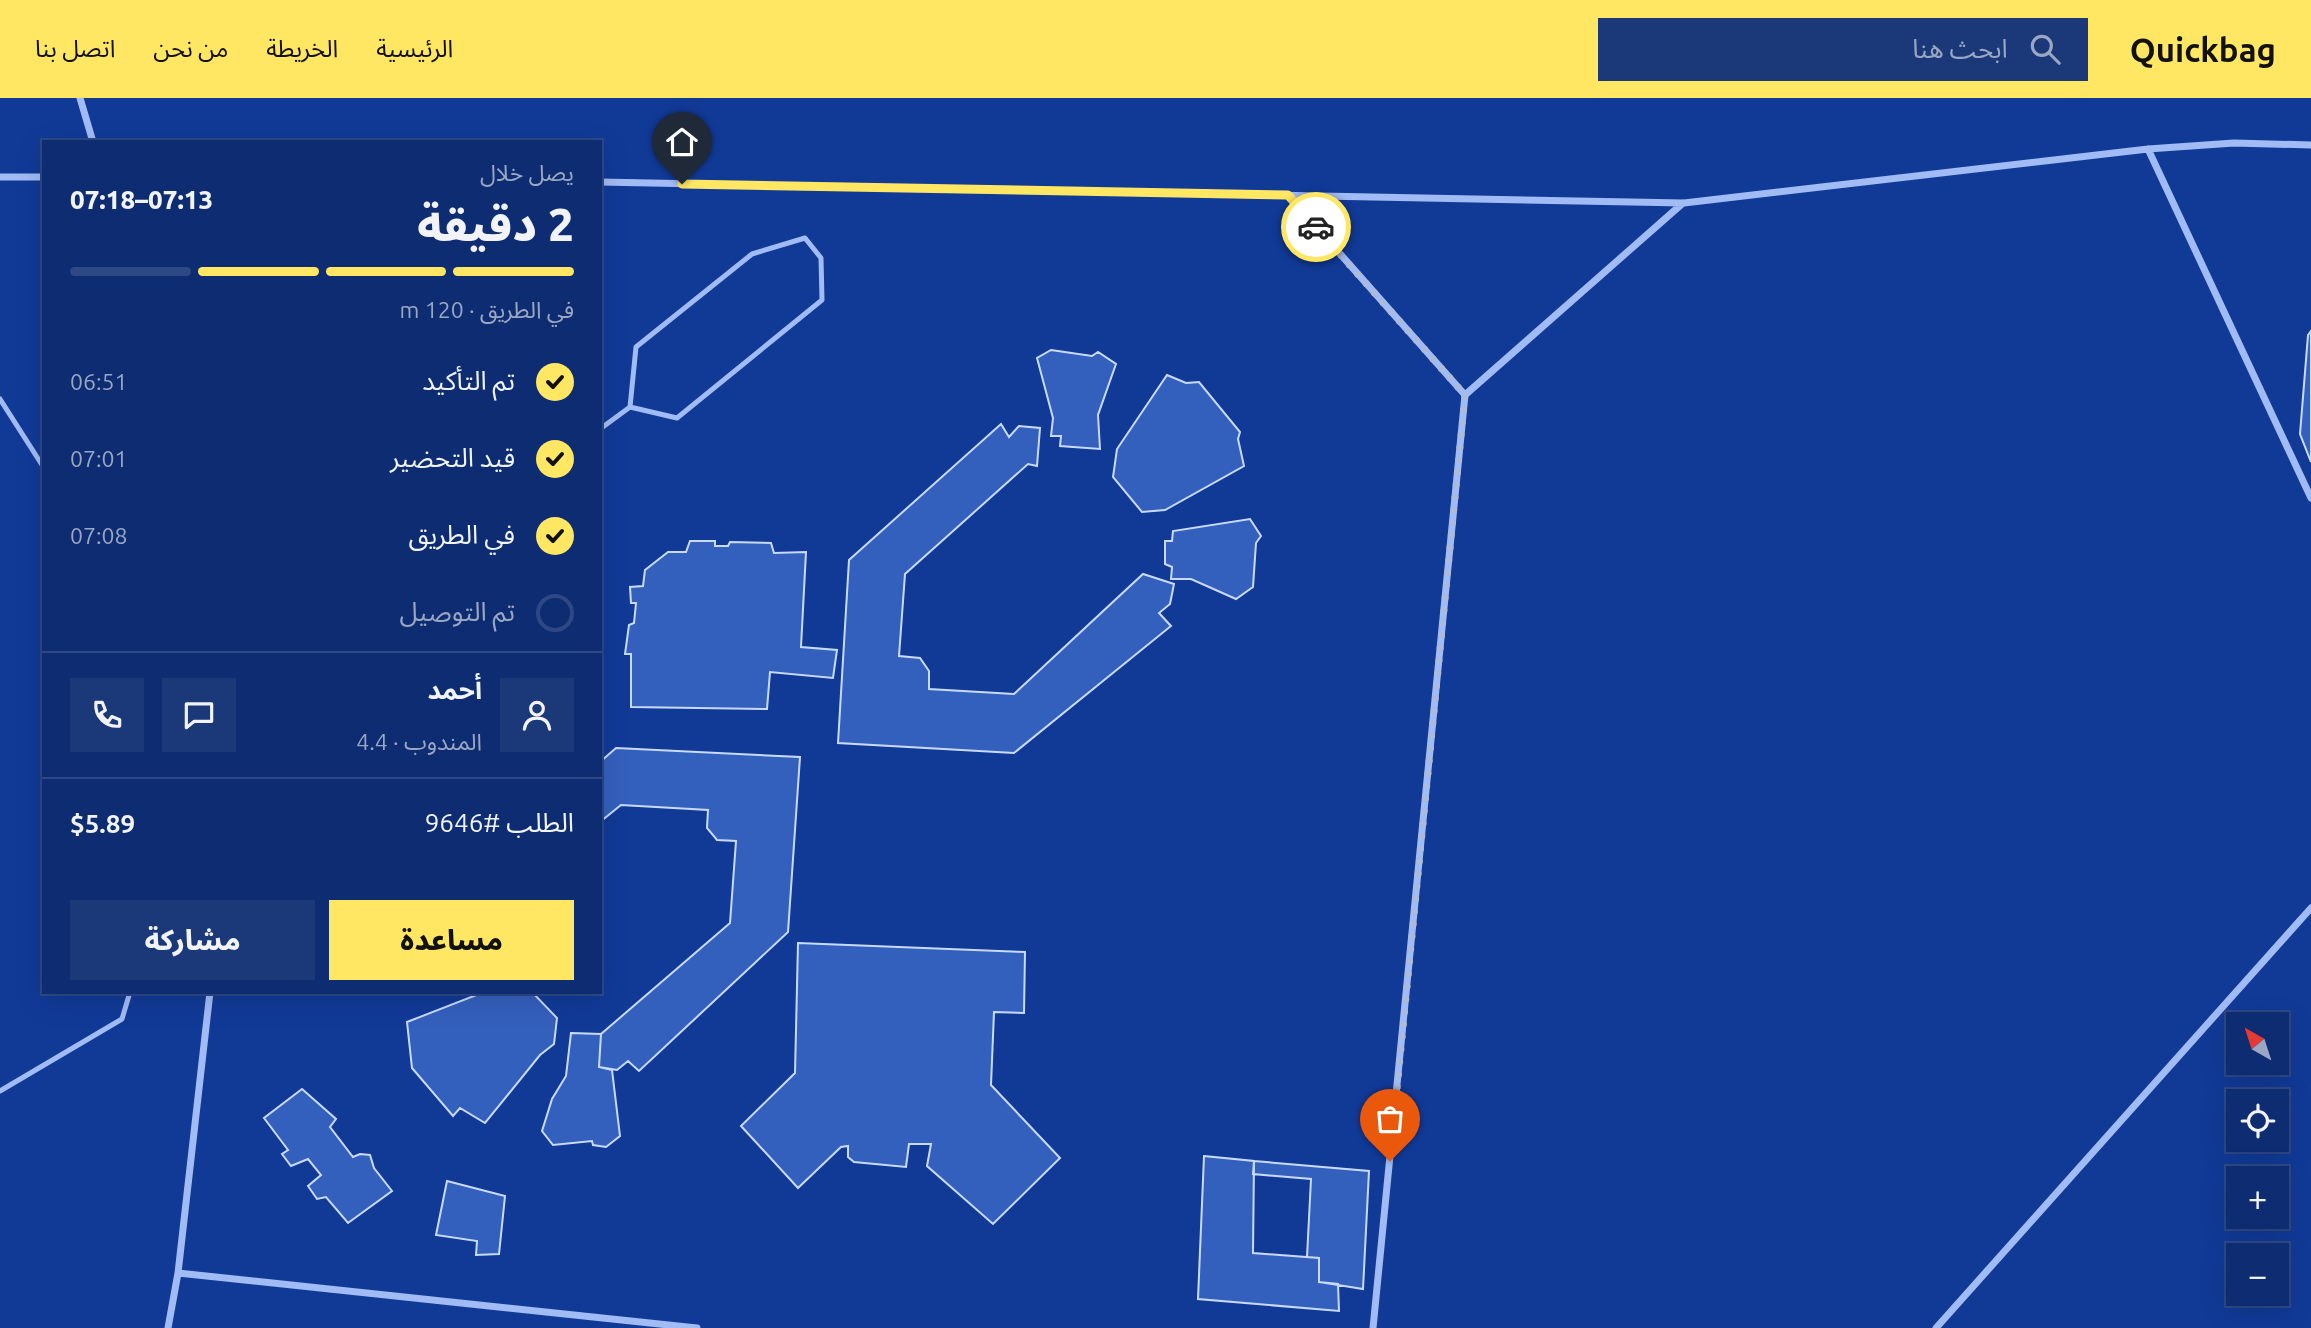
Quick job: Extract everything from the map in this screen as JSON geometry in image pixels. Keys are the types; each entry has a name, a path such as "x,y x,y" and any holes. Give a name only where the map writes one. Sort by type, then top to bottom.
{"street":[{"path":"80,98 92,140"},
{"path":"602,182 1684,202 2148,149 2234,143 2311,145"},
{"path":"2148,149 2311,498"},
{"path":"0,177 42,177"},
{"path":"1288,195 1465,395"},
{"path":"1373,1328 1465,395 1684,202"},
{"path":"1936,1328 2311,908"},
{"path":"168,1328 178,1273 210,994"},
{"path":"178,1273 697,1328"}],"lane":[{"path":"602,428 630,407 636,347 752,254 805,238 821,258 822,300 677,418 630,407"},
{"path":"0,399 42,465"},
{"path":"0,1091 122,1019 129,994"}],"building":[{"path":"2311,331 2311,462 2300,434 2308,335"},
{"path":"1051,350 1092,356 1098,352 1116,364 1098,415 1100,449 1060,446 1061,436 1051,436 1053,418 1037,358"},
{"path":"1167,375 1186,383 1199,382 1240,432 1238,439 1244,466 1165,510 1142,512 1113,477 1117,449"},
{"path":"1001,424 1009,437 1019,426 1040,428 1037,466 1028,464 905,574 899,656 920,658 929,671 929,689 1014,694 1143,574 1174,584 1170,604 1159,613 1171,626 1014,753 838,743 849,560"},
{"path":"1250,519 1261,536 1256,543 1253,587 1236,599 1191,579 1171,579 1172,567 1165,564 1165,541 1172,541 1173,531"},
{"path":"690,541 715,541 715,546 728,546 730,542 771,543 774,553 806,552 801,647 837,650 833,678 770,672 767,709 631,707 631,654 625,654 629,625 634,623 636,603 631,603 630,587 643,586 645,570 668,552 686,552"},
{"path":"616,748 800,757 788,932 639,1071 628,1061 617,1070 599,1067 601,1034 730,923 736,841 717,840 707,828 708,810 621,805 602,820 602,760"},
{"path":"798,943 1025,952 1024,1013 994,1012 991,1085 1060,1158 993,1224 927,1166 931,1144 909,1144 906,1167 854,1162 848,1157 848,1146 841,1147 798,1188 741,1126 795,1073"},
{"path":"479,994 534,994 557,1018 554,1044 540,1055 485,1123 460,1108 453,1116 412,1068 407,1022"},
{"path":"571,1033 601,1034 599,1067 612,1070 620,1136 606,1147 593,1145 592,1141 553,1145 542,1131 552,1099 566,1076"},
{"path":"302,1089 336,1119 330,1127 353,1157 360,1154 370,1155 374,1168 392,1191 348,1223 326,1197 317,1199 308,1186 321,1175 308,1159 291,1166 282,1154 288,1150 264,1118"},
{"path":"1204,1156 1254,1161 1253,1253 1319,1258 1319,1282 1338,1284 1339,1311 1198,1299"},
{"path":"1254,1161 1369,1171 1363,1289 1319,1282 1319,1258 1307,1257 1311,1179 1253,1174"},
{"path":"447,1181 505,1196 499,1254 476,1255 477,1241 436,1235"}],"way so far":[{"path":"1316,227 1465,395 1390,1161"}],"route":[{"path":"682,184 1288,195 1316,227"}]}
